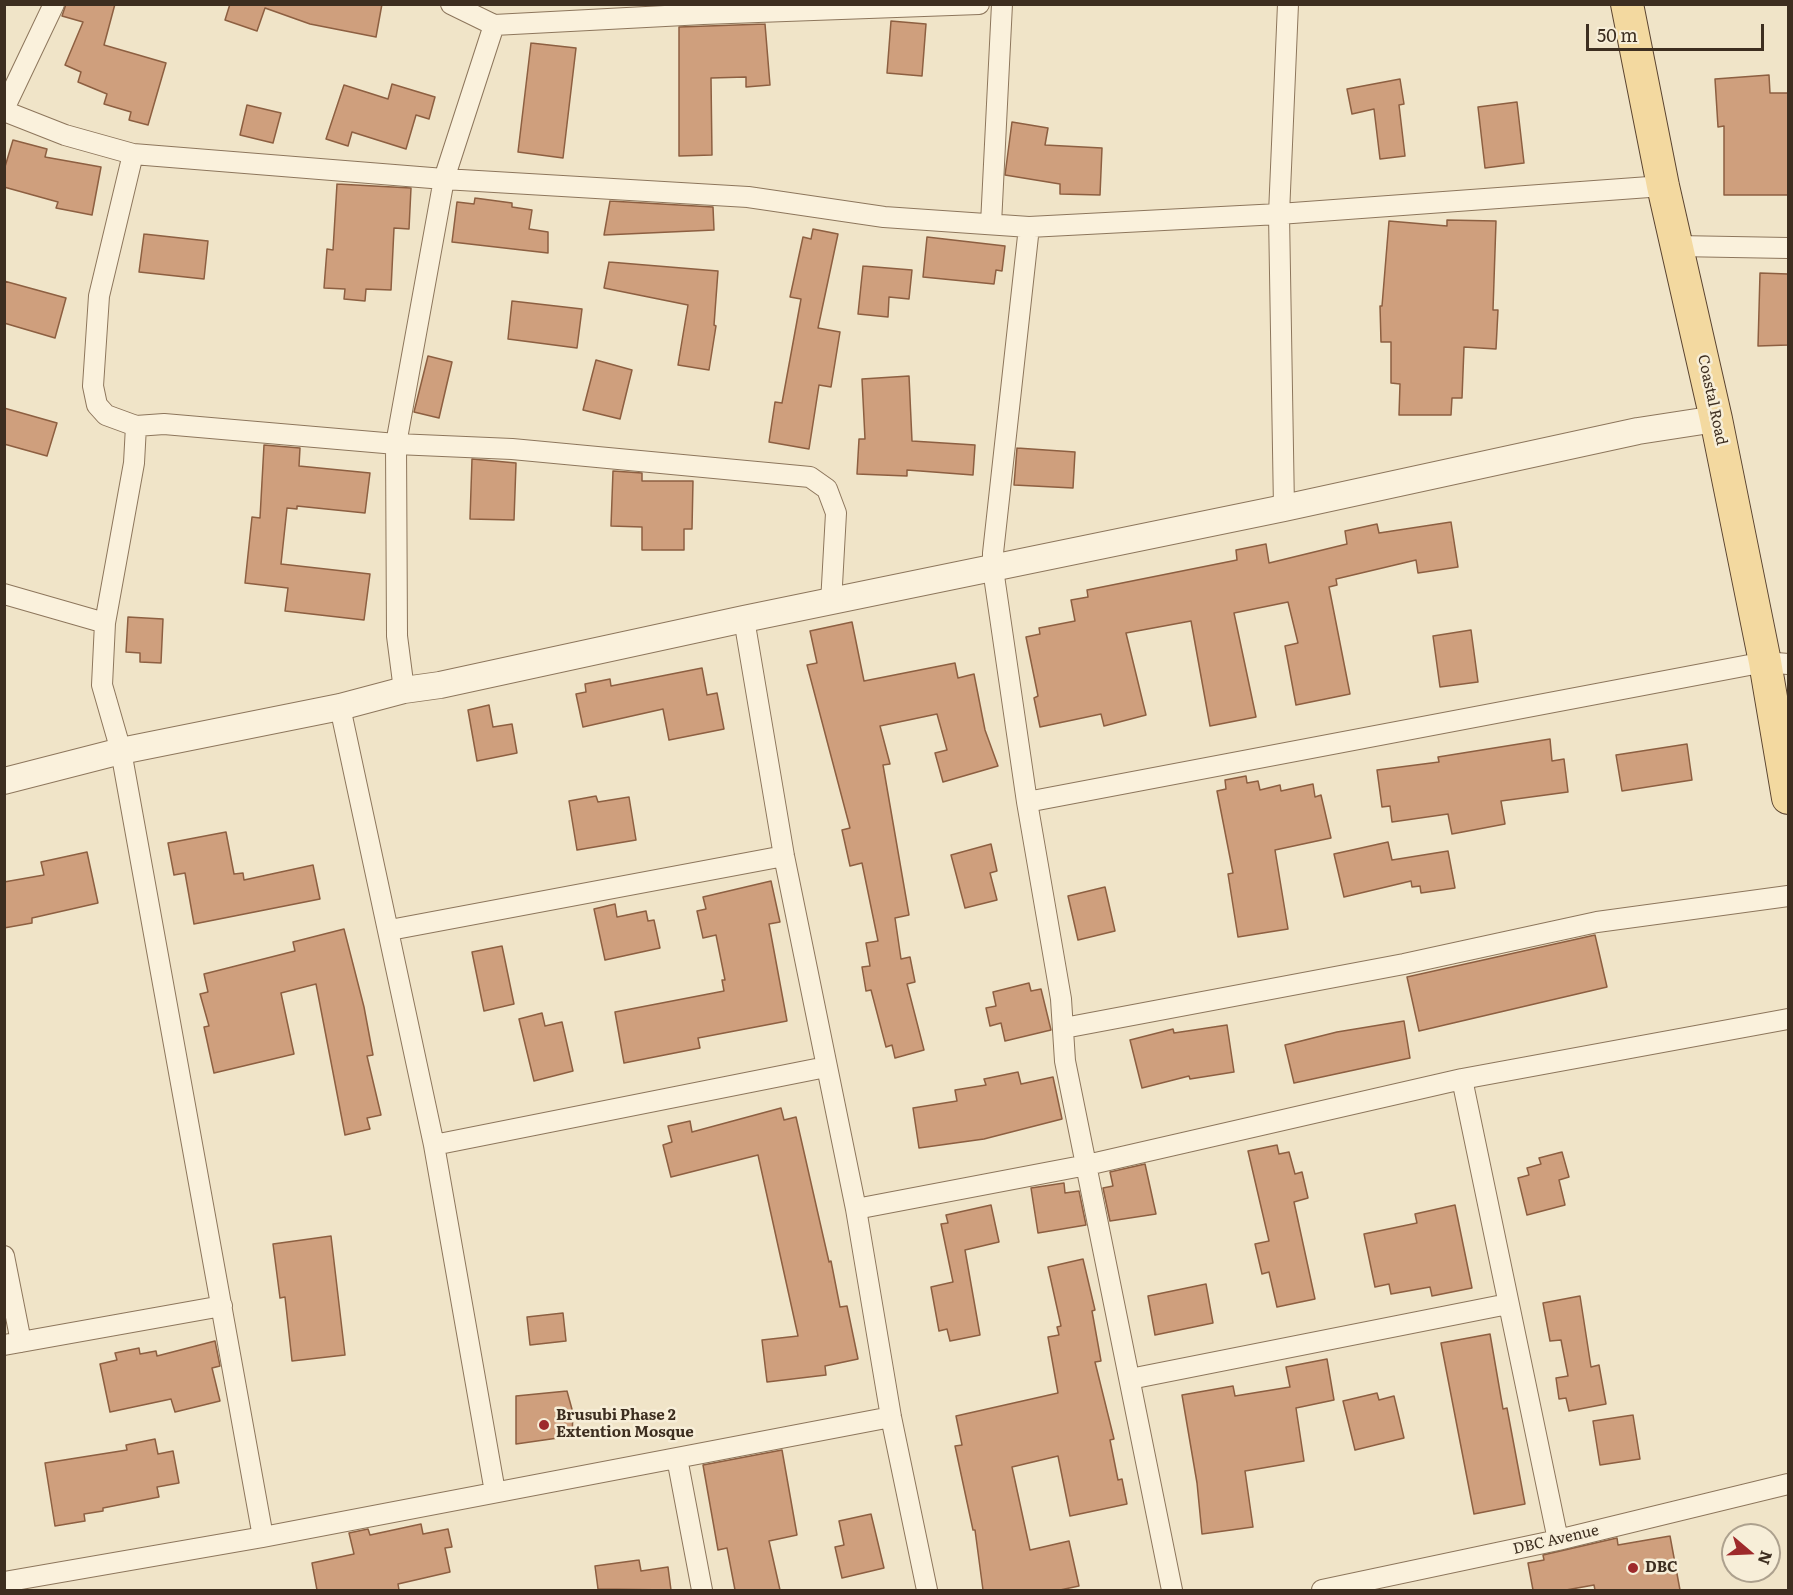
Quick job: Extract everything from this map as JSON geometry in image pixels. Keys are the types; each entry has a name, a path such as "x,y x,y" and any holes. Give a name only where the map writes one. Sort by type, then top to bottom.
{"main road":[{"name":"Coastal Road","path":"1627,4 1664,186 1716,419 1777,663 1788,798"}],"street":[{"path":"54,4 4,110 64,135 133,154 444,179 748,197 884,217 1029,227 1279,214 1664,186"},
{"path":"451,4 494,25 704,9 979,4"},
{"path":"991,224 1002,4"},
{"path":"1284,508 1279,214 1288,4"},
{"path":"404,690 397,636 396,444 444,179 494,25"},
{"path":"133,154 99,296 93,386 97,405 106,415 136,426 164,424 396,444 512,449 810,477 827,489 836,513 831,603"},
{"path":"1029,227 994,542 993,569 1027,802 1064,1028 1065,1060 1172,1590"},
{"path":"1677,246 1788,248"},
{"path":"4,782 121,751 340,707 404,690 440,686 744,619 831,603 1284,508 1638,430 1716,419"},
{"path":"136,426 134,463 105,623 102,685 121,751 263,1537"},
{"path":"4,594 105,623"},
{"path":"744,619 784,856 856,1209 891,1417 927,1590"},
{"path":"1027,802 1777,663"},
{"path":"340,707 390,930 434,1145 495,1492"},
{"path":"390,930 784,856"},
{"path":"1064,1028 1404,964 1597,922 1788,896"},
{"path":"856,1209 1087,1165 1462,1079 1788,1018"},
{"path":"434,1145 826,1067"},
{"path":"1462,1079 1558,1540"},
{"path":"4,1256 13,1343 222,1306"},
{"path":"1130,1379 1508,1304"},
{"path":"4,1582 263,1537 891,1417"},
{"path":"677,1458 702,1590"},
{"name":"DBC Avenue","path":"1322,1590 1558,1540 1788,1484"}],"building":[{"path":"66,4 115,4 104,45 166,63 148,125 129,120 131,112 104,104 107,94 78,82 81,72 65,65 83,22 62,16"},
{"path":"230,4 382,4 376,37 310,24 265,8 257,31 225,20"},
{"path":"891,21 926,24 922,76 887,73"},
{"path":"765,24 770,85 746,87 746,77 711,78 712,155 679,156 679,27"},
{"path":"531,43 576,48 563,158 518,152"},
{"path":"1769,75 1770,93 1788,93 1788,195 1724,195 1724,126 1718,127 1715,79"},
{"path":"1400,79 1404,104 1399,105 1405,156 1380,159 1374,109 1352,114 1347,89"},
{"path":"392,84 435,97 429,119 416,115 406,149 352,132 348,146 326,139 344,85 388,99"},
{"path":"1517,102 1524,163 1485,168 1478,107"},
{"path":"247,105 281,113 273,143 240,135"},
{"path":"1012,122 1048,128 1045,145 1102,148 1100,195 1060,194 1060,184 1005,175"},
{"path":"13,140 47,149 45,157 101,167 92,215 56,208 58,202 4,187 4,170"},
{"path":"337,184 411,188 409,229 394,228 391,290 366,289 365,301 344,299 345,289 324,288 327,249 333,250"},
{"path":"475,198 512,203 512,207 532,210 529,229 548,232 548,253 452,242 457,202 474,204"},
{"path":"610,201 713,207 714,230 604,235"},
{"path":"1447,220 1496,221 1493,310 1498,310 1496,349 1464,347 1462,398 1452,398 1451,415 1399,415 1400,384 1391,383 1391,342 1381,342 1380,306 1382,306 1389,221 1447,226"},
{"path":"813,229 838,234 818,328 840,332 831,387 819,385 809,449 769,442 775,402 782,403 801,299 790,297 803,237 811,239"},
{"path":"144,234 208,241 204,279 139,272"},
{"path":"927,237 1005,246 1002,271 996,270 994,284 923,277"},
{"path":"609,262 718,271 714,325 716,326 709,370 678,365 688,305 604,288"},
{"path":"863,266 912,270 909,299 889,297 888,317 858,314"},
{"path":"1760,273 1788,274 1788,345 1758,346"},
{"path":"4,281 66,298 55,338 4,323"},
{"path":"512,301 582,309 577,348 508,339"},
{"path":"428,356 452,362 439,418 414,412"},
{"path":"596,360 632,370 620,419 583,410"},
{"path":"909,376 912,441 975,445 973,475 907,470 907,476 857,474 859,439 865,439 862,379"},
{"path":"4,408 57,423 47,456 4,444"},
{"path":"264,445 300,448 299,466 370,473 365,513 297,506 297,509 287,508 281,564 370,574 364,620 285,611 288,588 245,583 252,517 260,518"},
{"path":"1017,448 1075,452 1073,488 1014,485"},
{"path":"472,459 516,463 514,520 470,519"},
{"path":"613,471 642,473 642,481 693,481 692,529 684,529 684,550 642,550 642,527 611,526"},
{"path":"1451,522 1458,567 1418,573 1416,560 1336,579 1337,585 1329,587 1350,694 1296,705 1285,646 1298,643 1288,602 1234,613 1256,717 1210,726 1191,621 1126,633 1146,715 1104,726 1101,714 1040,727 1034,698 1038,696 1026,637 1040,634 1039,628 1075,621 1071,600 1088,597 1087,590 1237,560 1236,550 1266,544 1269,563 1347,544 1345,531 1377,524 1379,533"},
{"path":"128,617 163,619 161,663 140,662 140,653 126,652"},
{"path":"852,622 864,681 955,663 958,678 974,674 985,730 998,766 943,782 935,753 947,750 937,714 880,726 890,764 883,765 909,915 895,918 901,959 910,957 915,982 907,984 924,1050 895,1058 892,1045 886,1047 871,990 866,991 862,967 870,966 866,943 878,941 862,863 850,866 842,830 850,828 807,665 817,663 810,631"},
{"path":"1471,630 1478,682 1440,687 1433,636"},
{"path":"702,668 707,695 717,693 724,729 669,740 663,709 583,727 576,694 586,692 585,684 610,679 611,686"},
{"path":"489,705 493,727 512,724 517,753 477,761 468,710"},
{"path":"1550,739 1552,761 1564,759 1568,792 1501,801 1505,824 1452,834 1448,814 1392,822 1390,806 1382,807 1377,770 1439,762 1438,757"},
{"path":"1687,744 1692,780 1622,791 1616,755"},
{"path":"1246,776 1247,783 1258,781 1260,790 1280,785 1281,791 1313,784 1315,797 1321,795 1331,838 1275,850 1288,929 1238,937 1228,874 1233,873 1217,791 1226,789 1225,780"},
{"path":"596,796 598,802 629,797 636,840 577,850 569,801"},
{"path":"226,832 234,874 243,873 244,880 313,865 320,899 194,924 185,873 174,875 168,843"},
{"path":"1388,842 1392,860 1448,851 1455,888 1421,893 1420,886 1412,887 1411,881 1344,897 1334,854"},
{"path":"991,844 997,871 990,873 997,900 965,908 951,855"},
{"path":"87,852 98,903 32,918 32,923 4,928 4,882 44,875 41,862"},
{"path":"771,881 780,922 769,924 787,1021 698,1038 700,1048 624,1063 615,1012 724,991 722,980 725,980 716,935 703,938 697,911 706,909 703,897"},
{"path":"1105,887 1115,931 1078,940 1068,896"},
{"path":"615,904 617,917 646,911 648,921 654,920 660,948 605,960 594,909"},
{"path":"344,929 364,1007 373,1055 367,1056 381,1115 367,1118 370,1129 345,1135 316,984 281,993 294,1054 214,1073 204,1027 209,1026 200,994 208,992 204,974 295,951 293,942"},
{"path":"1595,935 1607,987 1419,1031 1407,977"},
{"path":"502,946 514,1004 484,1011 472,952"},
{"path":"1029,983 1031,991 1041,989 1051,1030 1005,1041 1001,1023 990,1026 986,1008 996,1006 993,992"},
{"path":"542,1013 545,1026 562,1022 573,1071 534,1081 519,1019"},
{"path":"1404,1021 1410,1058 1294,1083 1285,1045 1337,1032"},
{"path":"1227,1025 1234,1072 1190,1079 1189,1076 1142,1088 1130,1040 1173,1029 1174,1033"},
{"path":"1018,1072 1021,1084 1053,1077 1062,1119 984,1139 919,1148 913,1108 957,1101 955,1090 986,1085 984,1079"},
{"path":"781,1108 784,1120 796,1117 840,1307 847,1306 858,1359 825,1366 826,1375 767,1382 762,1340 798,1336 758,1155 671,1177 663,1145 672,1142 668,1126 690,1121 692,1132"},
{"path":"1277,1145 1279,1154 1289,1152 1295,1174 1302,1172 1308,1198 1294,1202 1315,1299 1277,1307 1269,1272 1262,1274 1255,1244 1269,1241 1248,1151"},
{"path":"1562,1152 1569,1177 1559,1180 1565,1205 1527,1215 1518,1178 1529,1175 1527,1168 1541,1164 1539,1158"},
{"path":"1145,1164 1156,1214 1110,1221 1103,1188 1113,1186 1110,1172"},
{"path":"1064,1183 1065,1193 1079,1191 1086,1225 1038,1233 1031,1188"},
{"path":"991,1205 999,1242 965,1250 980,1335 950,1341 947,1329 939,1331 931,1287 953,1282 941,1224 948,1223 946,1215"},
{"path":"1455,1205 1472,1288 1432,1296 1430,1287 1391,1294 1389,1284 1375,1287 1364,1234 1417,1223 1415,1214"},
{"path":"331,1236 345,1355 292,1361 285,1297 280,1298 273,1244"},
{"path":"1083,1259 1095,1310 1092,1311 1101,1361 1095,1362 1114,1439 1110,1440 1118,1480 1122,1479 1127,1504 1070,1516 1058,1456 1012,1467 1030,1550 1069,1541 1079,1586 1060,1590 983,1590 975,1530 973,1530 955,1446 962,1445 956,1416 1058,1393 1048,1337 1059,1335 1057,1327 1061,1326 1048,1267"},
{"path":"1206,1284 1213,1323 1155,1335 1148,1296"},
{"path":"1580,1296 1591,1367 1599,1365 1606,1404 1569,1411 1566,1398 1559,1399 1556,1378 1568,1376 1561,1340 1550,1341 1543,1303"},
{"path":"563,1313 566,1341 530,1345 527,1317"},
{"path":"1490,1334 1503,1409 1507,1408 1525,1504 1474,1514 1441,1343"},
{"path":"215,1341 220,1366 212,1368 220,1401 175,1412 171,1399 110,1412 100,1364 117,1360 115,1353 139,1348 140,1354 156,1351 157,1356"},
{"path":"1327,1359 1334,1400 1296,1408 1304,1461 1245,1471 1253,1527 1202,1534 1197,1483 1182,1395 1233,1386 1235,1396 1290,1387 1286,1367"},
{"name":"Brusubi Phase 2 Extention Mosque","path":"567,1391 573,1413 572,1436 516,1444 516,1396"},
{"path":"1377,1393 1379,1400 1394,1396 1404,1438 1355,1450 1343,1401"},
{"path":"1633,1415 1640,1459 1600,1465 1593,1421"},
{"path":"155,1439 158,1454 173,1451 179,1483 157,1487 159,1497 103,1508 103,1511 84,1514 85,1521 55,1526 45,1463 127,1450 126,1445"},
{"path":"782,1450 797,1535 769,1541 780,1590 735,1590 727,1548 718,1550 703,1465"},
{"path":"871,1514 884,1568 842,1578 835,1547 844,1545 839,1521"},
{"path":"421,1524 423,1534 448,1529 452,1547 445,1548 450,1572 398,1584 399,1590 317,1590 312,1563 354,1554 349,1533 368,1529 370,1535"},
{"name":"DBC","path":"1670,1536 1680,1590 1595,1590 1594,1585 1566,1590 1533,1590 1528,1563 1544,1560 1543,1555 1617,1538 1618,1545"},
{"path":"639,1560 641,1571 668,1567 671,1590 598,1589 595,1566"}],"place":[{"name":"Brusubi Phase 2 Extention Mosque","path":"544,1425"},
{"name":"DBC","path":"1633,1568"}]}
